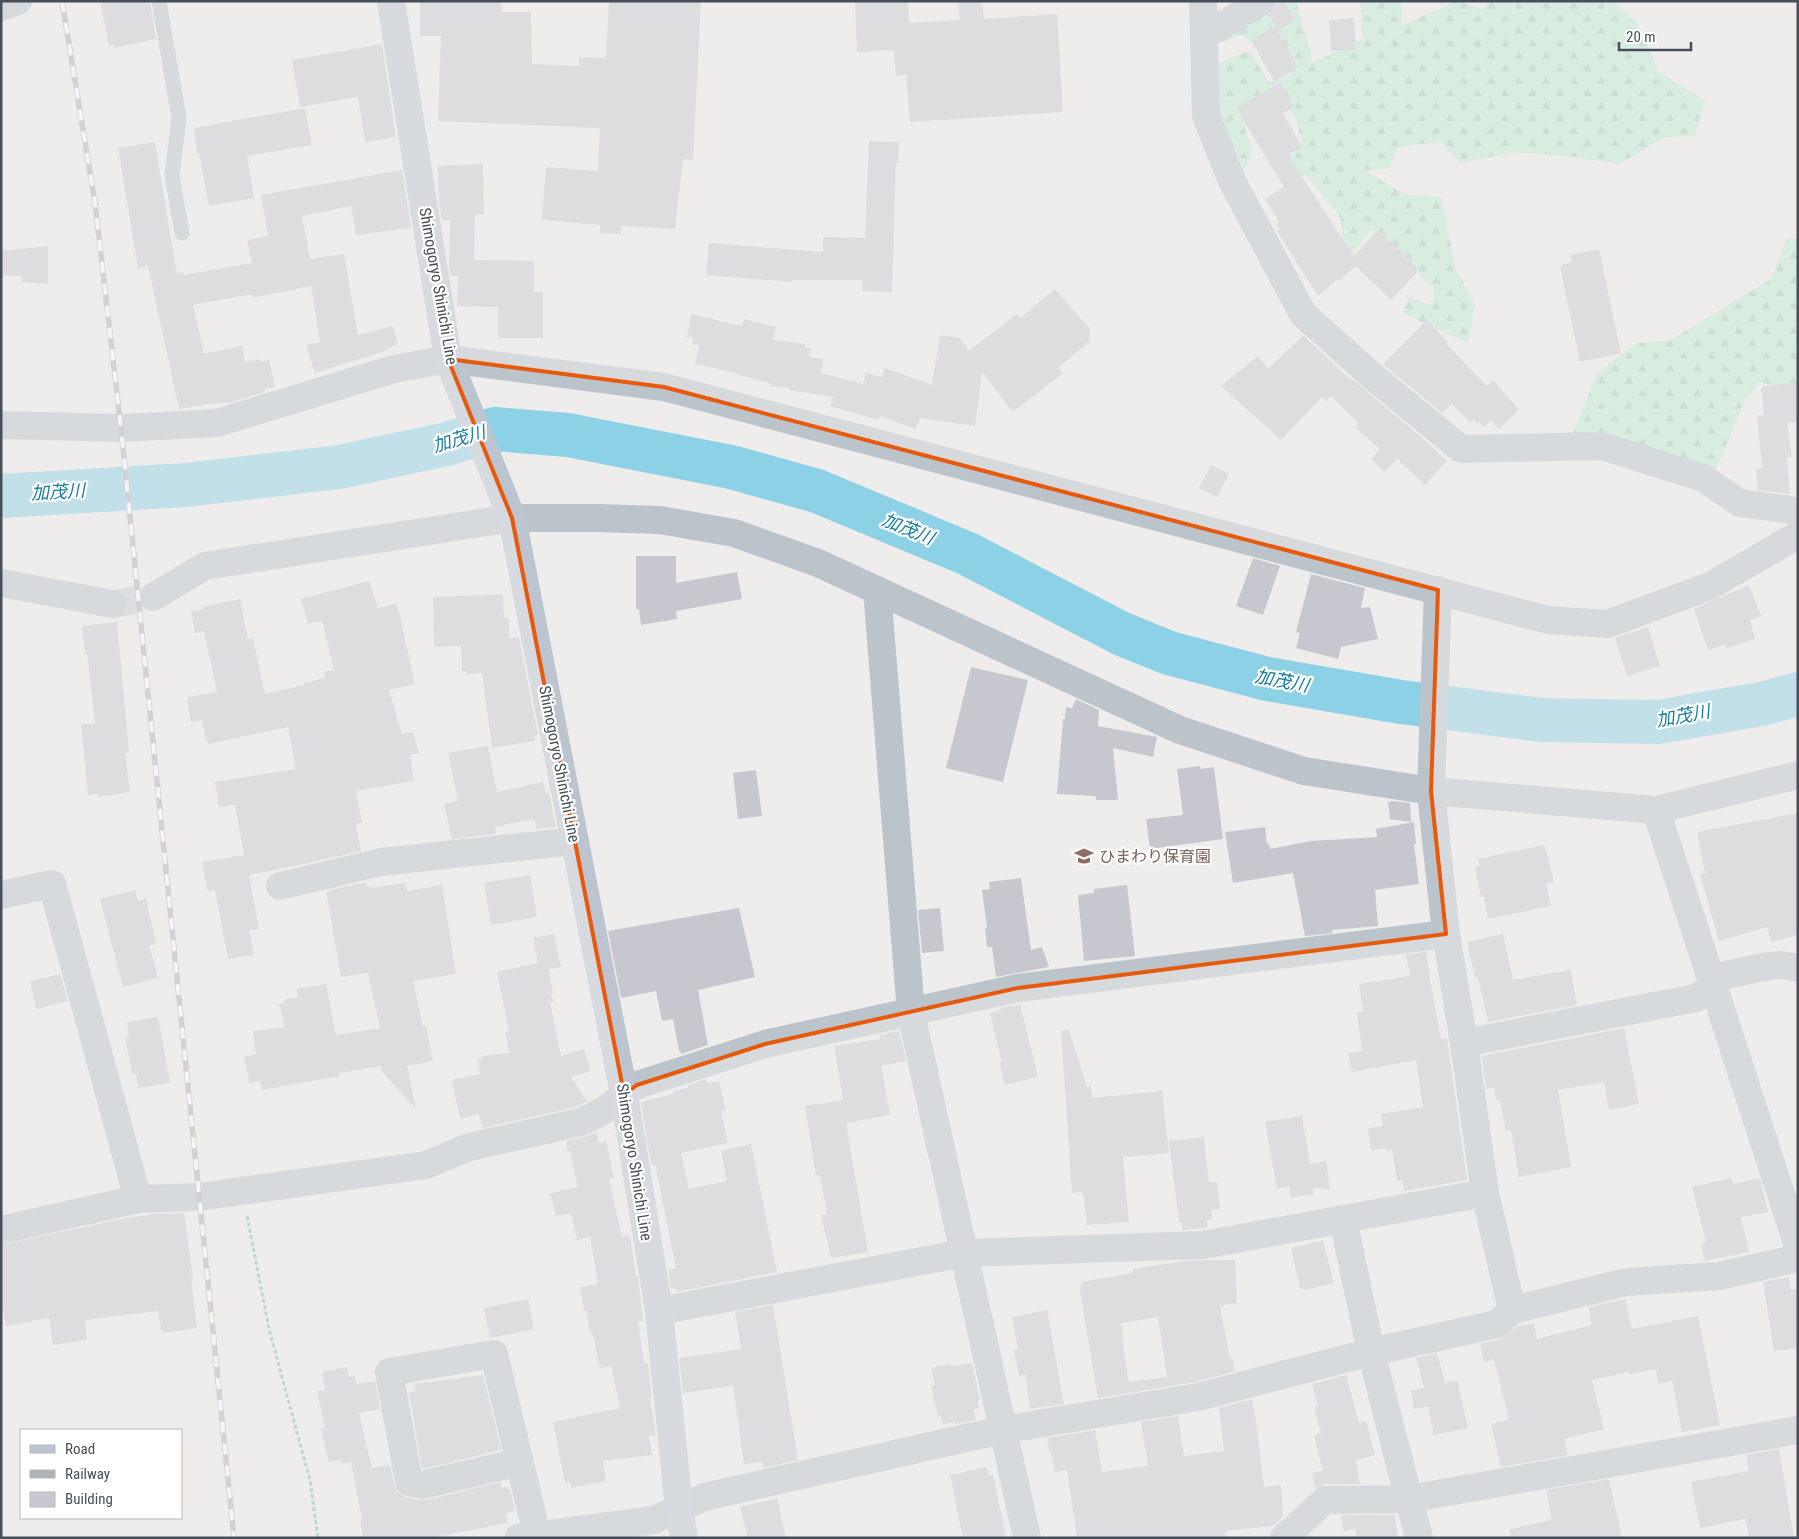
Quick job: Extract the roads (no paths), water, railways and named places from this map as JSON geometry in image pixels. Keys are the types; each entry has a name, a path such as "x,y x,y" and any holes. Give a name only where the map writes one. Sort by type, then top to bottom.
{"main road":[{"name":"Shimogoryo Shinichi Line","path":"392,1 453,370 509,510 624,1094 659,1311 679,1508 684,1538"}],"street":[{"path":"1,7 18,1"},
{"path":"1203,1 1206,116 1232,181 1303,314 1371,375 1461,449 1602,446 1703,478 1740,503 1791,510 1798,514"},
{"path":"1204,29 1218,28 1262,1"},
{"path":"1,425 121,428 217,423 394,369 453,370 664,387 1548,620 1607,624 1710,586 1798,535"},
{"path":"153,597 205,566 509,510 596,518 660,520 734,534 818,563 1180,730 1304,771 1656,810 1798,775"},
{"path":"1,583 113,604"},
{"path":"877,590 911,1013 1027,1538"},
{"path":"1438,590 1431,784 1446,934 1464,1043 1485,1193 1512,1310"},
{"path":"1656,810 1798,1246"},
{"path":"280,886 381,862 575,841"},
{"path":"1,895 52,884 138,1199"},
{"path":"1,1230 138,1199 200,1197 426,1165 469,1147 581,1122 603,1111 637,1084 765,1044 1018,988 1446,934"},
{"path":"1464,1043 1696,998 1726,976 1763,967 1780,965 1798,968"},
{"path":"659,1311 964,1253 1203,1244 1485,1193"},
{"path":"1343,1219 1371,1352 1418,1538"},
{"path":"520,1462 422,1485 409,1482 389,1372 494,1354 520,1462 528,1536 654,1520 704,1497 1002,1430 1198,1397 1371,1352 1497,1324 1512,1310 1626,1282 1719,1276 1798,1258"},
{"path":"1284,1538 1325,1500 1408,1499 1798,1430"}],"lane":[{"path":"159,1 179,118 172,175 182,233"}],"waterway":[{"name":"加茂川","path":"1,496 186,485 339,467 447,444 495,429 568,435 731,467 817,491 968,554 1122,634 1169,653 1267,679 1401,702 1542,720 1658,722 1761,704 1798,694"}],"tunnel":[{"path":"113,604 153,597"}],"railway":[{"path":"62,1 95,203 121,428 234,1538"}],"place":[{"name":"ひまわり保育園","path":"1084,856"}]}
